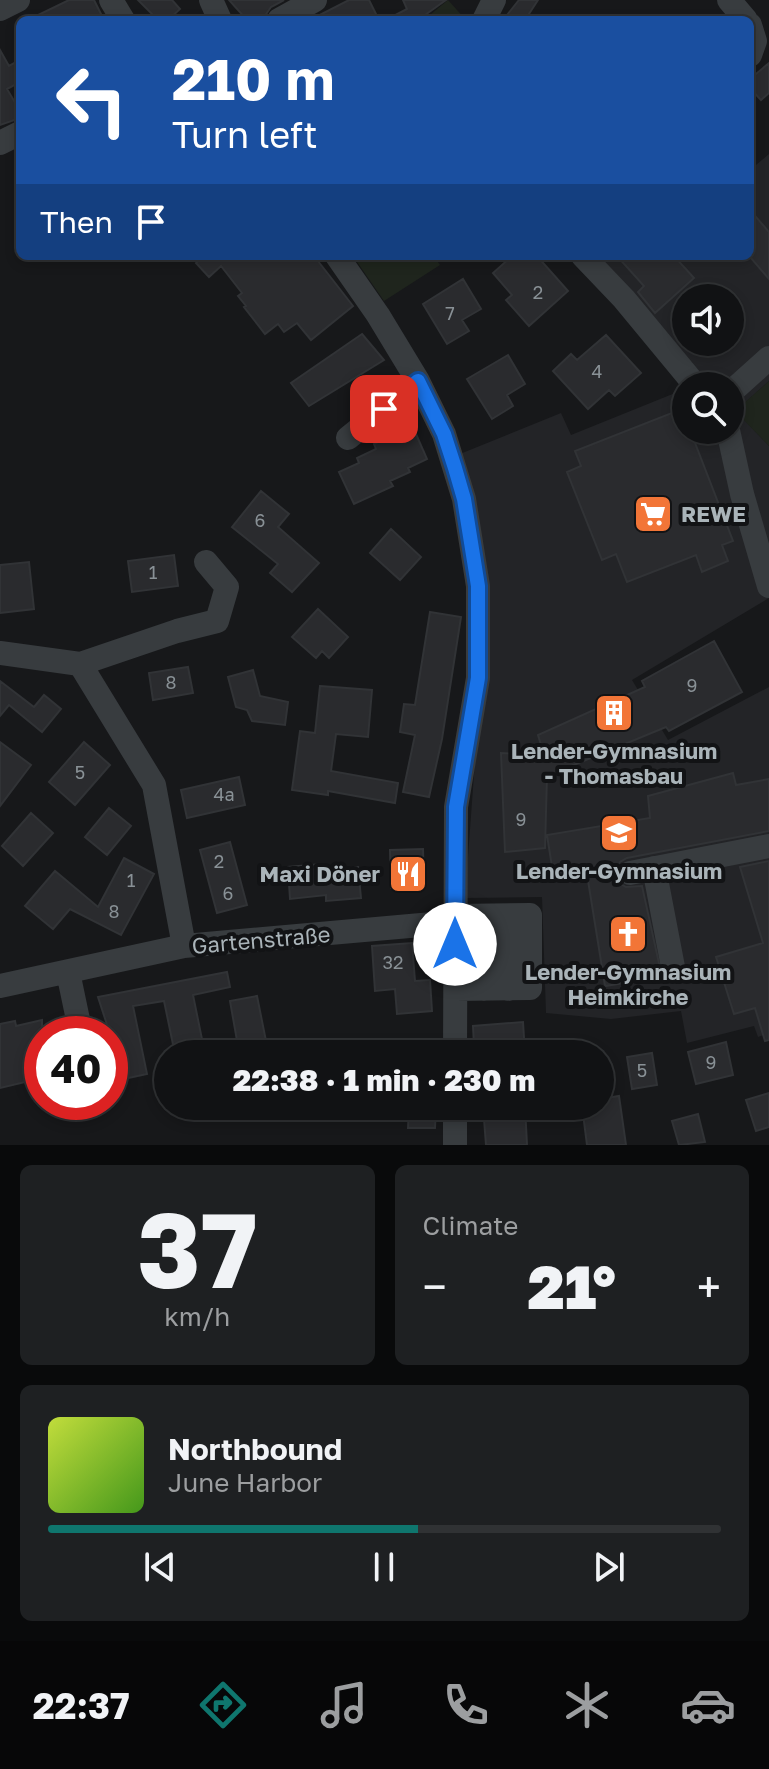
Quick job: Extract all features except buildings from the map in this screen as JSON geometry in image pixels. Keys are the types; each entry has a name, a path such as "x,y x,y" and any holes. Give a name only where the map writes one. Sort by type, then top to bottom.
{"street":[{"path":"0,9 18,0"},
{"path":"286,16 315,0"},
{"path":"340,260 418,381 444,434 464,499 478,586 478,678 456,807 455,1040"},
{"path":"587,260 624,299 684,372"},
{"path":"744,380 769,358"},
{"path":"348,438 418,381"},
{"path":"732,444 764,551 769,586"},
{"path":"0,653 80,664 177,631 217,621 227,587 206,562"},
{"path":"80,664 154,785 184,946"},
{"path":"630,873 769,846"},
{"path":"654,868 673,967"},
{"path":"456,989 496,989 530,988 530,915 496,916 496,989"},
{"name":"Gartenstraße","path":"0,986 184,946 496,916"},
{"path":"68,972 77,1016"},
{"path":"455,1120 455,1145"}],"shaded area":[{"path":"448,0 462,16 429,16"},
{"path":"769,154 769,381 744,404 744,372 672,374 576,260 754,260 754,167"},
{"path":"356,260 437,260 440,265 384,301"},
{"path":"769,381 769,446 744,420 744,403"},
{"path":"672,394 672,444 744,444 744,419 769,446 769,598 632,680 668,740 769,687 769,1033 758,1037 754,1026 687,1043 681,1011 611,1019 546,1013 542,897 465,898 486,610 455,456 561,413 571,435"}],"place":[{"name":"REWE","path":"653,514"},
{"name":"Lender-Gymnasium - Thomasbau","path":"614,713"},
{"name":"Lender-Gymnasium","path":"619,833"},
{"name":"Maxi Döner","path":"408,874"},
{"name":"Lender-Gymnasium Heimkirche","path":"628,934"}],"route":[{"path":"384,409 418,381 444,434 455,468 464,499 478,586 478,678 456,807 455,944"}]}
